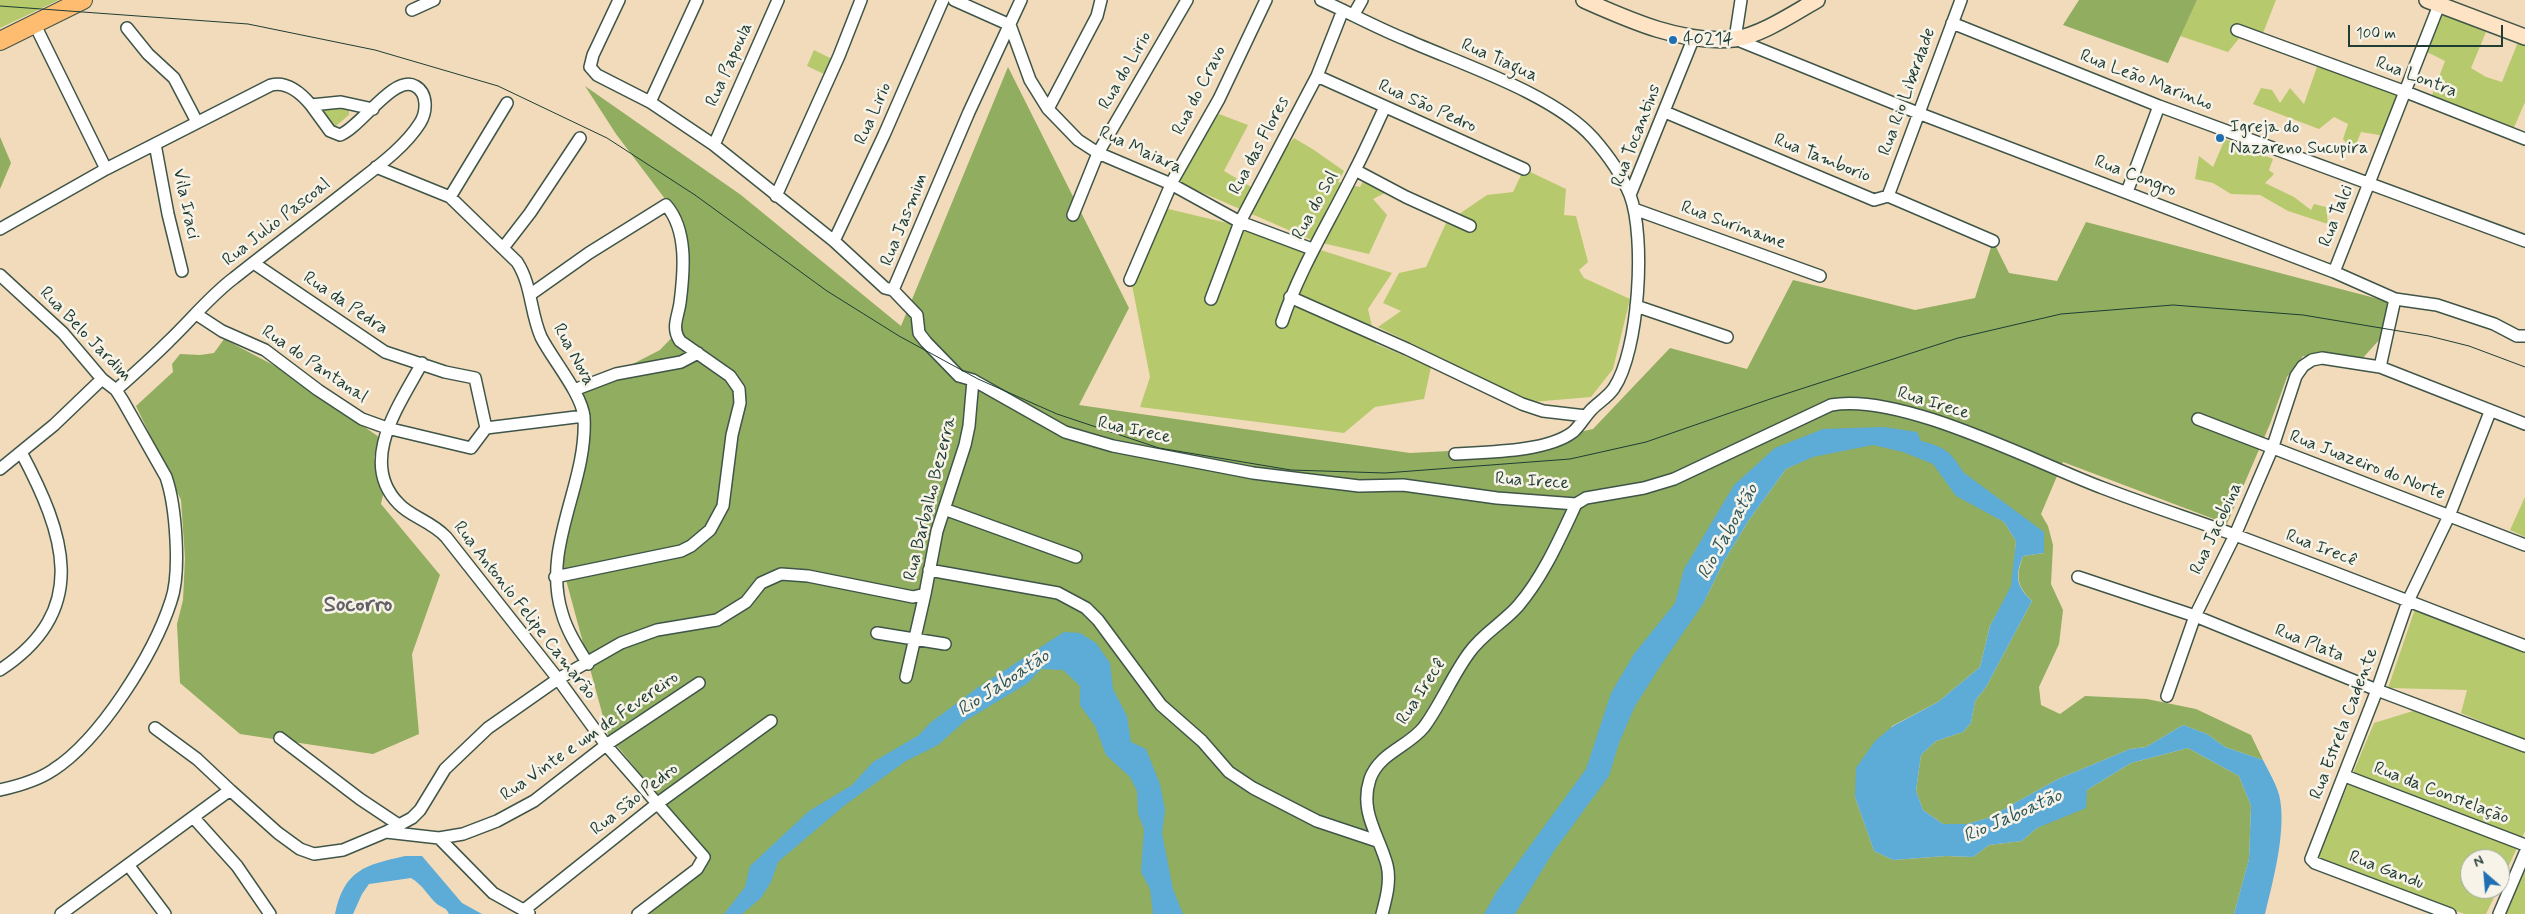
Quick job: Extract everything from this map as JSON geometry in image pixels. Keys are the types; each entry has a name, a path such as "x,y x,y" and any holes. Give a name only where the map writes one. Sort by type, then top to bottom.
{"main road":[{"path":"0,41 83,0"},
{"path":"1584,0 1644,24 1694,37 1735,39 1787,17 1816,0"},
{"path":"2433,3 2525,37"}],"street":[{"path":"412,10 434,0"},
{"name":"Rua Jasmim","path":"619,0 593,56 590,67 597,75 650,102 714,145 834,241 885,288 893,290 969,112 1021,0"},
{"path":"650,102 697,0"},
{"name":"Rua Papoula","path":"714,145 778,0"},
{"path":"776,196 862,0"},
{"name":"Rua Lirio","path":"834,241 884,135 942,0"},
{"path":"954,0 1010,25"},
{"path":"1048,109 1097,16 1101,0"},
{"name":"Rua do Lirio","path":"1073,215 1098,153 1187,0"},
{"name":"Rua do Cravo","path":"1130,280 1171,184 1219,99 1266,0"},
{"name":"Rua Tiagua","path":"1321,0 1543,100 1568,115 1593,138 1609,159 1630,195"},
{"path":"1354,14 1362,0"},
{"path":"1735,39 1741,0"},
{"name":"Rua Rio Liberdade","path":"1888,196 1961,0"},
{"name":"Rua Talci","path":"2334,272 2368,182 2406,92 2433,3"},
{"name":"Rua das Flores","path":"1211,299 1240,222 1317,76 1343,10"},
{"name":"Rua Leão Marinho","path":"1952,23 2159,106 2525,241"},
{"path":"35,25 106,169"},
{"name":"Rua Maiara","path":"1010,25 1030,80 1048,109 1078,140 1098,153 1171,184 1240,222 1312,249"},
{"path":"127,28 148,54 174,78 197,122"},
{"name":"Rua Lontra","path":"2237,30 2406,92 2525,139"},
{"name":"Rua Tocantins","path":"1455,454 1508,451 1559,439 1573,432 1614,388 1628,349 1640,273 1634,209 1630,195 1694,37"},
{"name":"Rua Congro","path":"1735,39 1918,113 2334,272 2395,299 2437,305 2494,324 2517,336 2525,336"},
{"name":"Rua São Pedro","path":"1317,76 1524,170"},
{"path":"0,229 106,169 197,122 280,83 292,88 311,105 330,131 340,135 351,130 373,109"},
{"name":"Rua Julio Pascoal","path":"116,390 151,359 225,286 376,167 415,130 426,113 426,103 420,89 414,85 402,84 391,90 373,109"},
{"path":"311,105 341,102 373,109"},
{"path":"450,197 507,103"},
{"path":"2127,192 2159,106"},
{"name":"Rua do Sol","path":"1282,322 1290,298 1312,249 1355,170 1385,107"},
{"name":"Rua Tamborio","path":"1665,112 1874,200 1888,196 1993,241"},
{"path":"503,248 530,213 580,138"},
{"name":"Vila Iraci","path":"155,144 168,214 182,271"},
{"name":"Rua Nova","path":"376,167 450,197 517,262 525,274 541,336 574,390 584,416 580,464 560,540 555,577 562,614 588,664"},
{"path":"1355,170 1406,197 1470,226"},
{"path":"531,294 589,253 666,205 680,232 682,244 681,292 675,332 680,341 730,376 735,382 740,396 732,435 726,491 717,519 701,539 681,550 555,577"},
{"name":"Rua Suriname","path":"1634,209 1820,276"},
{"name":"Rua da Pedra","path":"255,264 370,343 392,355 446,372 475,378 486,428"},
{"name":"Rua Belo Jardim","path":"0,275 63,333 102,379 116,390 166,477 171,491 176,565 172,601 156,638 135,677 95,730 53,770 25,784 0,790"},
{"name":"Rua Irece","path":"893,290 917,315 919,333 959,376 973,380 1065,432 1113,446 1252,473 1359,486 1403,485 1497,498 1576,504 1586,498 1644,488 1674,479 1756,442 1819,410 1846,402 1866,404 1912,414 1990,441 2104,488"},
{"path":"1290,298 1407,349 1522,404 1544,411 1586,416"},
{"path":"2395,299 2380,367 2490,412 2525,424"},
{"path":"1636,306 1728,337"},
{"name":"Rua do Pantanal","path":"196,314 222,331 265,350 344,408 387,428"},
{"path":"574,390 616,374 680,362 698,353"},
{"name":"Rua Jacobina","path":"2167,696 2195,616 2235,535 2272,448 2296,376 2303,366 2312,360 2322,358 2380,367"},
{"path":"422,363 387,428 471,448 486,428 584,416"},
{"path":"0,469 54,425 102,379"},
{"name":"Rua Barbalho Bezerra","path":"386,832 420,810 436,781 467,746 488,728 558,679 588,664 621,643 644,633 717,620 746,602 761,583 781,574 808,576 913,596 921,597 925,594 944,509 966,444 973,380"},
{"name":"Rua Estrela Cadente","path":"2312,859 2377,690 2408,601 2449,516 2490,412"},
{"name":"Rua Juazeiro do Norte","path":"2198,419 2525,545"},
{"name":"Rua Antonio Felipe Camarão","path":"387,428 381,457 382,473 388,490 399,505 430,522 446,537 558,679 606,745 704,857 697,869 638,914"},
{"path":"0,670 13,662 37,637 54,613 61,585 62,568 58,543 40,488 21,452"},
{"name":"Rua Irecê","path":"2104,488 2235,535 2525,646"},
{"name":"Rua Irecê","path":"1382,914 1388,880 1387,866 1367,812 1366,799 1374,770 1388,756 1412,740 1424,726 1469,652 1517,607 1545,564 1576,504"},
{"path":"944,509 1076,556"},
{"path":"929,570 1058,593 1086,608 1098,620 1161,705 1202,741 1229,772 1253,788 1317,822 1377,841"},
{"name":"Rua Plata","path":"2078,577 2195,616 2377,690 2525,746"},
{"path":"906,677 925,594"},
{"path":"877,633 914,637 945,644"},
{"name":"Rua Vinte e um de Fevereiro","path":"156,728 197,759 278,833 300,849 314,854 344,850 386,832 439,838 481,828 534,801 606,745 699,683"},
{"name":"Rua São Pedro","path":"528,912 658,803 771,721"},
{"path":"280,738 360,799 399,825"},
{"name":"Rua da Constelação","path":"2345,776 2525,844"},
{"path":"65,913 230,790"},
{"path":"193,817 237,866 270,914"},
{"path":"439,838 493,893 528,912"},
{"path":"2499,914 2525,853"},
{"name":"Rua Gandu","path":"2312,859 2315,863 2450,914"},
{"path":"129,866 165,914"}],"green space":[{"path":"0,0 59,0 0,28"},
{"path":"2079,0 2197,0 2168,63 2063,25"},
{"path":"2197,0 2276,0 2263,33 2246,30 2228,52 2180,36"},
{"path":"2443,14 2486,32 2471,68 2486,77 2502,82 2518,42 2525,45 2525,102 2512,132 2431,98 2445,61 2427,52"},
{"path":"814,50 836,61 828,76 807,66"},
{"path":"2318,64 2399,93 2385,136 2361,132 2353,152 2343,139 2348,124 2334,117 2319,129 2253,104 2261,88 2272,90 2280,103 2290,88 2304,104"},
{"path":"1008,67 1129,308 1079,405 1410,453 1508,448 1593,429 1670,348 1747,369 1793,280 1915,310 1975,298 1993,241 2009,273 2057,281 2086,222 2390,302 2380,339 2361,360 2303,356 2287,377 2270,424 2227,524 2063,462 2041,514 2048,526 2053,545 2051,584 2063,610 2059,644 2039,687 2041,705 2060,714 2085,696 2147,699 2196,709 2251,735 2263,760 2225,747 2207,734 2183,725 2146,747 2130,749 2058,779 1988,818 1967,824 1943,824 1923,810 1916,791 1921,755 1936,741 1963,732 1971,723 1975,701 1986,687 2032,601 2023,590 2019,580 2019,569 2023,556 2044,553 2043,533 2036,527 1989,513 2004,522 2016,541 2012,586 1990,626 1980,667 1938,702 1892,726 1855,797 1874,851 1893,860 1946,856 1973,857 1989,845 2022,841 2037,828 2058,818 2087,790 2131,763 2188,748 2239,776 2251,806 2249,859 2234,914 635,914 710,858 608,735 562,565 584,389 660,350 679,330 678,216 616,134 585,86 741,195 901,326","holes":["1772,451 1805,460 1786,469 1749,520 1724,561 1703,604"]},
{"path":"343,106 349,107 349,115 331,130 317,110"},
{"path":"1219,114 1248,125 1224,171 1253,188 1294,138 1344,171 1338,182 1360,187 1366,176 1387,192 1373,199 1387,215 1369,254 1314,241 1173,180"},
{"path":"0,137 11,163 0,189"},
{"path":"2225,139 2273,159 2269,170 2274,174 2265,183 2294,197 2311,210 2314,204 2326,207 2328,224 2288,211 2260,195 2231,194 2213,183 2195,179 2199,156 2213,167"},
{"path":"1524,169 1566,189 1564,215 1576,216 1588,262 1579,270 1584,278 1630,299 1613,369 1591,397 1532,402 1378,327 1401,311 1383,303 1399,273 1426,267 1446,223 1487,195 1513,192"},
{"path":"1160,207 1265,232 1392,273 1368,309 1376,344 1431,367 1424,399 1375,407 1344,433 1140,407 1150,377 1132,285"},
{"path":"224,339 277,367 379,437 374,458 384,491 381,504 440,575 412,654 419,734 373,754 240,734 180,683 177,624 183,600 185,558 181,500 136,406 173,372 172,364 180,354 200,355 214,353"},
{"path":"2525,497 2525,537 2510,530"},
{"path":"2415,609 2525,653 2525,740 2461,713 2467,690 2388,688"},
{"path":"2413,711 2525,748 2525,831 2510,863 2510,849 2460,849 2460,899 2493,899 2486,914 2465,914 2315,863 2374,723"},
{"path":"2525,852 2525,914 2494,914 2502,899 2510,899 2510,882"}],"water":[{"name":"Rio Jaboatão","path":"1884,427 1917,432 1921,441 1936,445 1946,451 1955,459 1963,472 2044,532 2044,553 2023,556 2019,569 2018,580 2020,585 2032,601 1986,687 1975,701 1971,723 1963,732 1936,741 1921,755 1916,791 1923,810 1943,824 1967,824 1988,818 2058,779 2130,749 2146,747 2183,725 2207,734 2225,747 2263,760 2279,794 2281,812 2280,842 2265,914 2234,914 2249,859 2251,806 2239,776 2188,748 2131,763 2087,790 2086,808 2037,828 2022,841 1989,845 1973,857 1946,856 1893,860 1874,851 1855,797 1856,768 1875,741 1893,726 1938,702 1980,667 1990,626 2011,586 2016,541 2004,522 1956,496 1933,464 1903,452 1873,445 1813,457 1786,469 1749,520 1724,561 1703,604 1635,706 1619,743 1609,776 1554,851 1515,914 1484,914 1497,891 1586,769 1611,693 1634,654 1675,603 1684,569 1734,485 1775,448 1823,429"},
{"name":"Rio Jaboatão","path":"1064,632 1080,633 1096,643 1110,663 1113,689 1127,716 1131,742 1146,749 1160,784 1165,810 1162,833 1173,889 1183,914 1153,914 1150,889 1141,872 1144,829 1138,814 1137,791 1130,777 1106,755 1095,726 1080,705 1080,686 1063,670 1041,669 1028,683 965,721 938,745 906,761 845,805 778,862 771,882 761,898 742,914 724,914 745,887 750,866 809,811 852,785 873,762 919,735 930,723 977,688"},
{"path":"405,856 422,856 462,903 482,914 449,914 447,910 437,904 411,878 369,884 353,914 335,914 344,888 358,872 378,863"}],"tram line":[{"path":"0,6 248,24 375,50 498,86 607,138 695,195 827,291 899,336 978,379 1057,414 1159,448 1291,470 1385,473 1570,459 1646,442 1773,398 1958,338 2061,314 2173,305 2303,315 2429,336 2469,346 2525,367"}],"place":[{"name":"40214","path":"1673,40"},
{"name":"Igreja do Nazareno Sucupira","path":"2220,138"}],"district":[{"name":"Socorro","path":"358,606"}]}
